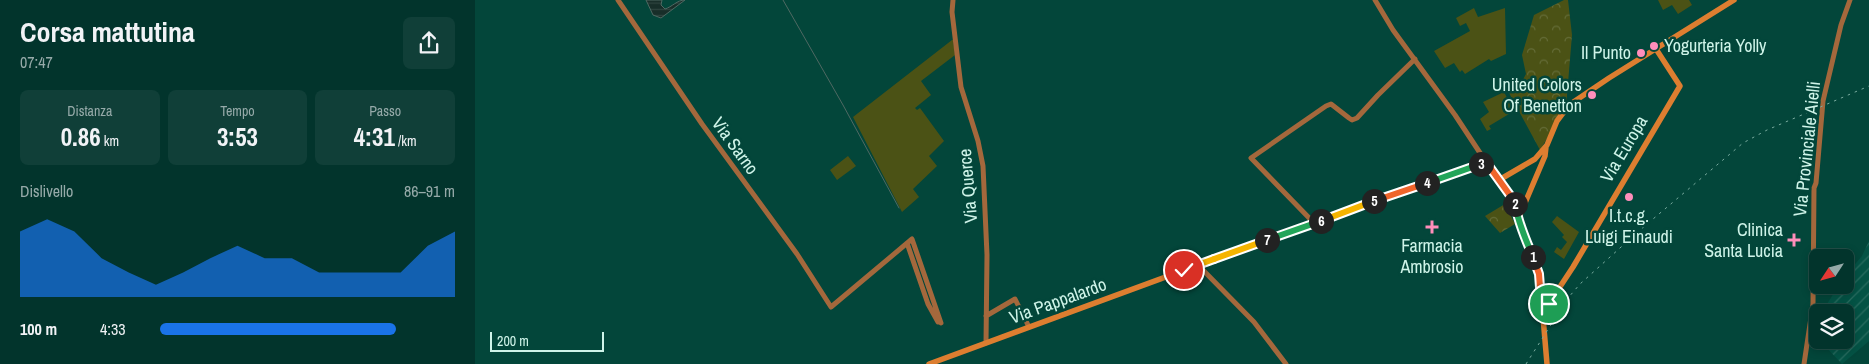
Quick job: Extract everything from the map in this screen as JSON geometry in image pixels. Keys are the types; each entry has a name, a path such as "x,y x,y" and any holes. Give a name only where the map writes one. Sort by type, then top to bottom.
{"main road":[{"path":"1543,304 1538,269 1519,225 1519,216 1545,156 1547,145 1557,121 1569,105 1734,0"},
{"name":"Via Europa","path":"1547,364 1543,304 1557,292 1680,86 1656,49"},
{"path":"1486,162 1499,180 1535,159 1547,145"},
{"name":"Via Pappalardo","path":"929,364 1486,162"},
{"path":"1540,279 1544,293 1548,295 1557,292"}],"street":[{"name":"Via Sarno","path":"618,0 702,124 797,254 831,307 907,243"},
{"name":"Via Querce","path":"953,0 952,12 961,87 978,141 983,166 987,255 986,343"},
{"path":"1375,0 1393,30 1455,115 1486,162"},
{"name":"Via Provinciale Aielli","path":"1804,364 1813,304 1814,188 1816,184 1822,109 1841,25 1850,0"},
{"path":"1314,224 1251,158 1331,104 1352,120 1357,118 1415,59"},
{"path":"1499,180 1512,198 1519,216"},
{"path":"912,239 941,323 936,320 928,304 907,243 912,239"},
{"path":"1198,265 1254,322 1284,362"},
{"path":"986,316 1015,299 1029,327"}],"shaded area":[{"path":"1869,241 1869,341 1842,364 1828,349 1854,349 1854,304 1827,304 1833,294 1854,294 1854,265 1862,256"}],"green space":[{"path":"1564,0 1568,0 1572,35 1566,107 1540,150 1508,91 1519,87 1526,74 1522,55 1534,15"},
{"path":"1658,0 1689,0 1692,5 1678,14 1672,5 1663,10"},
{"path":"1474,8 1478,17 1505,8 1506,54 1491,61 1489,59 1465,74 1462,70 1460,72 1454,63 1445,68 1434,51 1470,31 1466,23 1460,26 1456,18"},
{"path":"952,40 955,55 921,81 931,95 915,108 917,110 920,108 944,141 929,156 937,166 913,189 919,197 902,212 853,117"},
{"path":"1504,92 1514,111 1489,126 1491,129 1487,131 1480,119 1489,112 1483,102"},
{"path":"848,156 856,166 837,180 830,170"},
{"path":"1505,204 1515,224 1500,233 1485,216"},
{"path":"1557,216 1579,232 1564,259 1554,252 1557,247 1561,250 1567,242 1562,237 1564,235 1552,222"}],"water":[{"path":"646,0 662,0 661,5 665,9 679,1 685,0 661,18 653,15"}],"waterway":[{"path":"783,0 899,208"}],"railway":[{"path":"1526,364 1568,298 1580,284 1640,230 1743,143 1767,130 1869,86"}],"place":[{"name":"Yogurteria Yolly","path":"1654,46"},
{"name":"Il Punto","path":"1641,53"},
{"name":"United Colors Of Benetton","path":"1592,95"},
{"name":"I.t.c.g. Luigi Einaudi","path":"1629,197"},
{"name":"Farmacia Ambrosio","path":"1432,227"},
{"name":"Clinica Santa Lucia","path":"1794,240"}],"route":[{"path":"1184,270 1486,162 1515,204 1519,216 1519,225 1538,269 1541,301 1546,299 1549,304"}]}
